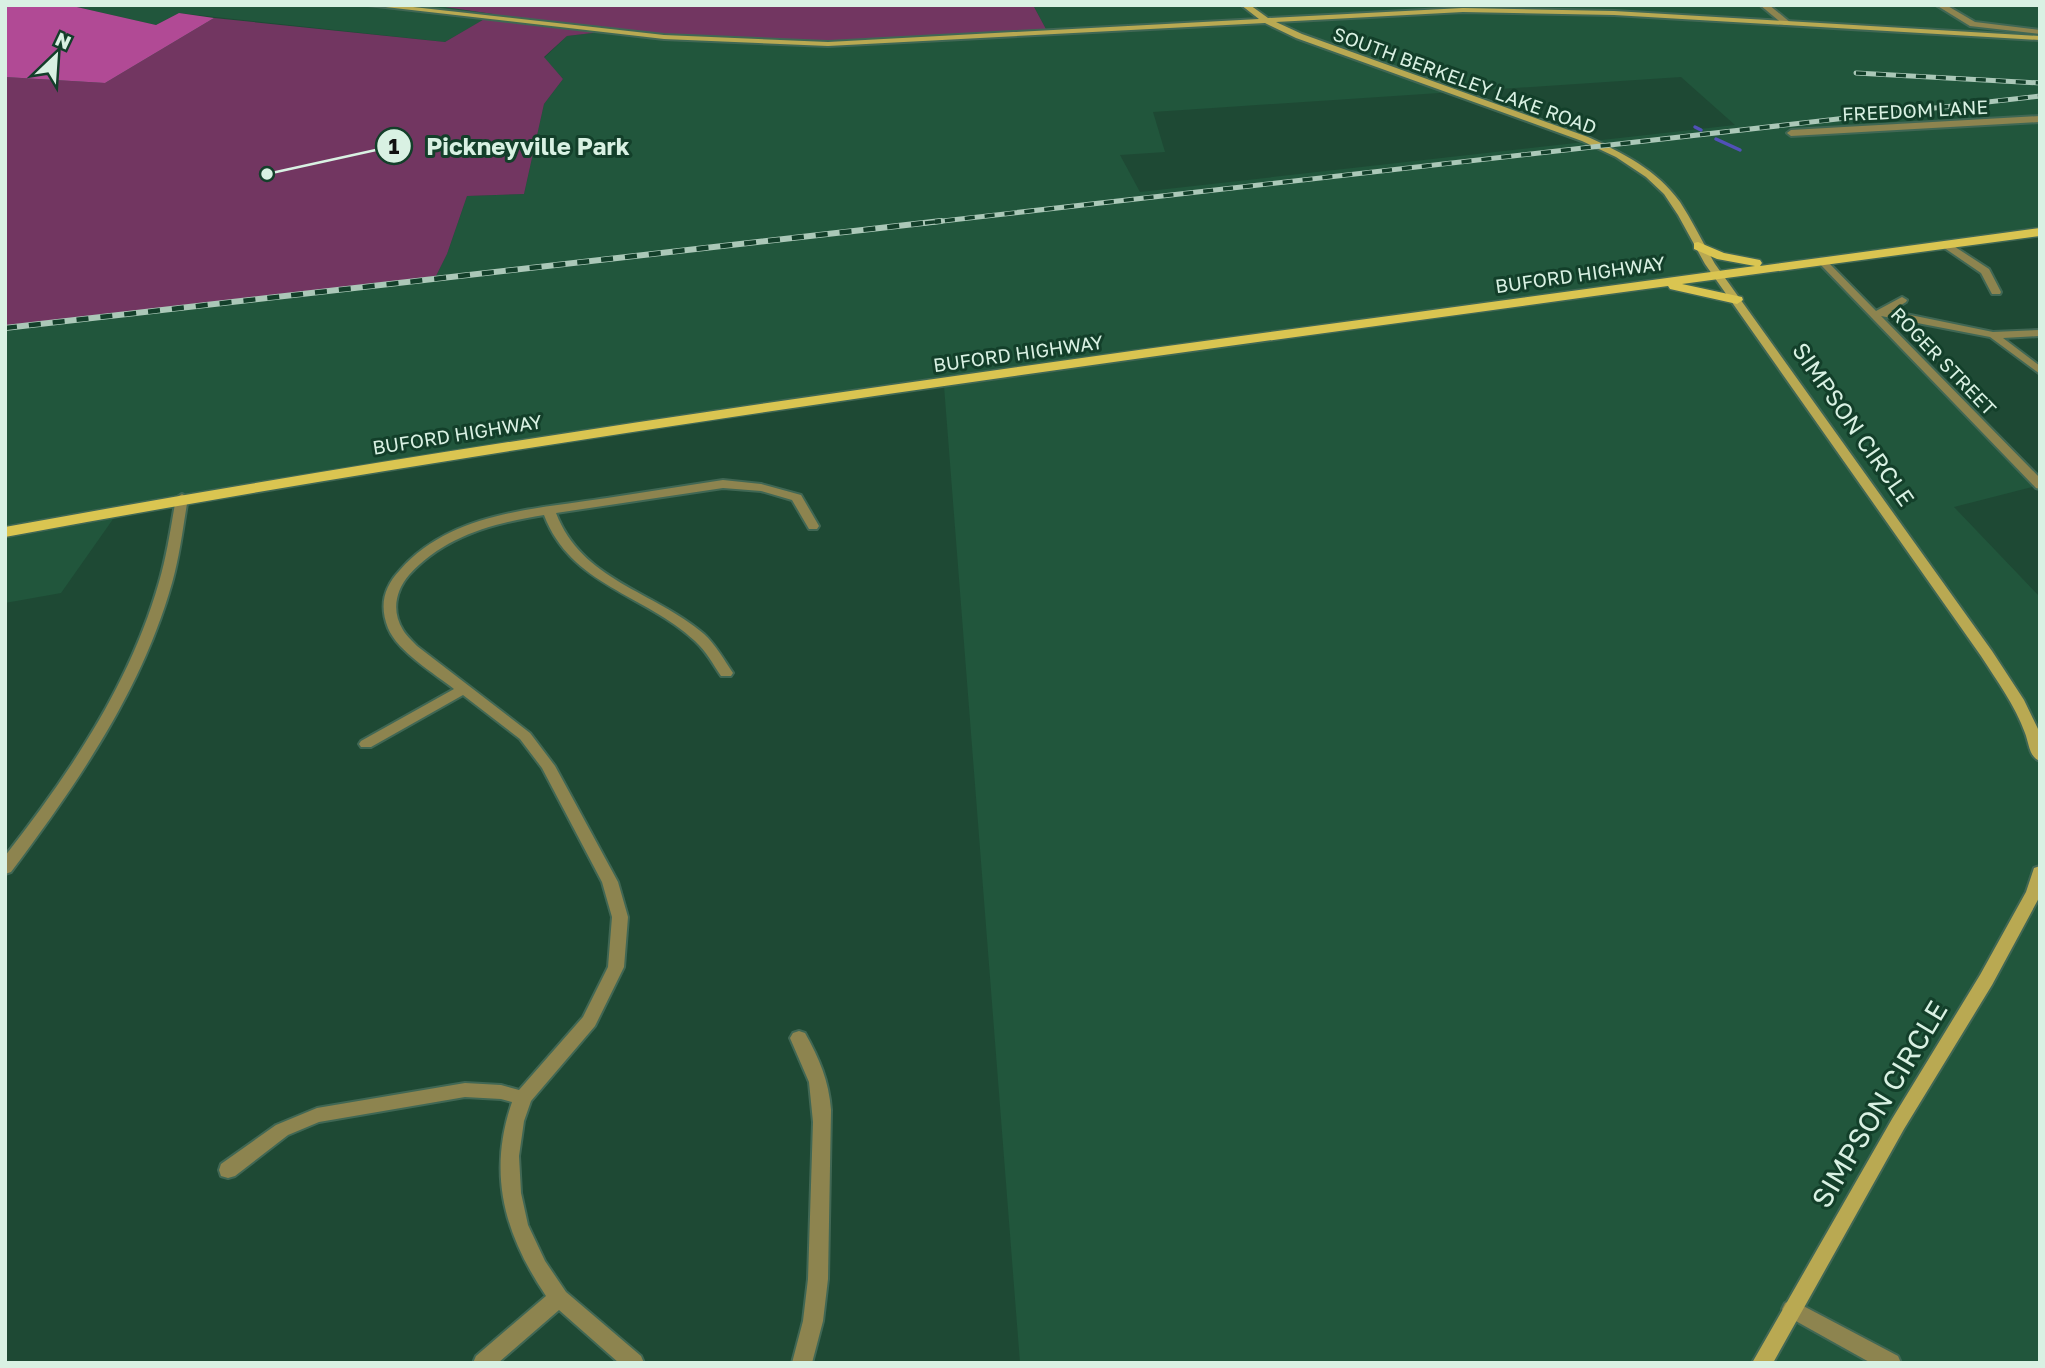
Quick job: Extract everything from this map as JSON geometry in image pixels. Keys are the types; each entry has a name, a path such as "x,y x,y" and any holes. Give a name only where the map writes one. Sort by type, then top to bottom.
{"main road":[{"name":"BUFORD HIGHWAY","path":"5,532 182,498 525,442 1716,274 2040,232"},
{"path":"1698,246 1721,257 1780,266"},
{"path":"1646,284 1692,288 1737,300"}],"street":[{"path":"372,5 639,35 828,44 1463,10 1546,11 2040,38"},
{"path":"1764,5 1787,23"},
{"path":"1940,5 1958,18 1980,26 2040,32"},
{"path":"1220,23 1235,17 1245,6 1274,15 1305,19"},
{"name":"SOUTH BERKELEY LAKE ROAD","path":"1245,6 1299,36 1600,146"},
{"path":"1299,36 1299,27 1302,24 1319,18"},
{"path":"1235,22 1282,28"},
{"name":"FREEDOM LANE","path":"1791,133 2040,119"},
{"name":"SIMPSON CIRCLE","path":"1600,146 1619,154 1651,175 1674,201 1716,274 1987,654 2017,700 2040,756"},
{"path":"1946,245 1985,271 1996,292"},
{"name":"ROGER STREET","path":"1822,261 1879,314 2040,485"},
{"path":"1879,314 1902,300"},
{"path":"1879,314 1993,335 2039,333"},
{"path":"1993,335 2040,371"},
{"path":"634,1363 559,1298 538,1267 518,1225 510,1156 515,1121 523,1098 589,1021 616,967 620,917 610,882 548,766 525,736 412,649 395,629 390,594 397,581 420,555 454,535 493,520 723,484 769,487 797,498 813,526"},
{"path":"5,868 93,746 135,665 166,582 182,498"},
{"path":"549,511 552,523 572,553 699,637 726,673"},
{"path":"366,744 464,689"},
{"name":"SIMPSON CIRCLE","path":"1762,1363 1898,1124 1986,980 2034,891 2040,872"},
{"path":"799,1038 812,1063 821,1096 822,1135 817,1303 811,1339 802,1363"},
{"path":"228,1170 282,1130 317,1115 466,1090 500,1092 523,1098"},
{"path":"483,1363 559,1298"},
{"path":"1792,1309 1891,1363"}],"shaded area":[{"path":"5,5 68,5 156,25 179,13 214,18 105,83 5,77"},
{"path":"68,5 431,5 494,14 445,42 179,13 156,25"},
{"path":"431,5 1033,5 1047,31 846,42 680,36 618,30 567,36 544,57 563,79 544,104 524,194 467,196 447,254 436,276 244,302 5,326 5,77 105,83 214,18 445,42 493,14"},
{"path":"1033,5 2040,5 2040,234 1823,258 2040,485 1954,507 2040,597 2040,1363 1020,1363 944,386 385,465 118,512 61,593 5,603 5,326 244,302 436,276 447,254 467,196 524,194 544,104 563,79 544,58 567,36 618,30 680,36 1047,31","holes":["1681,77 1735,125 1140,192 1120,155 1165,152 1153,112"]}],"waterway":[{"path":"1695,127 1701,130"},
{"path":"1716,139 1740,150"}],"railway":[{"path":"1856,73 2040,83"},
{"path":"925,223 2040,96"},
{"path":"5,328 941,221"}],"place":[{"name":"Pickneyville Park","path":"267,174"}]}
